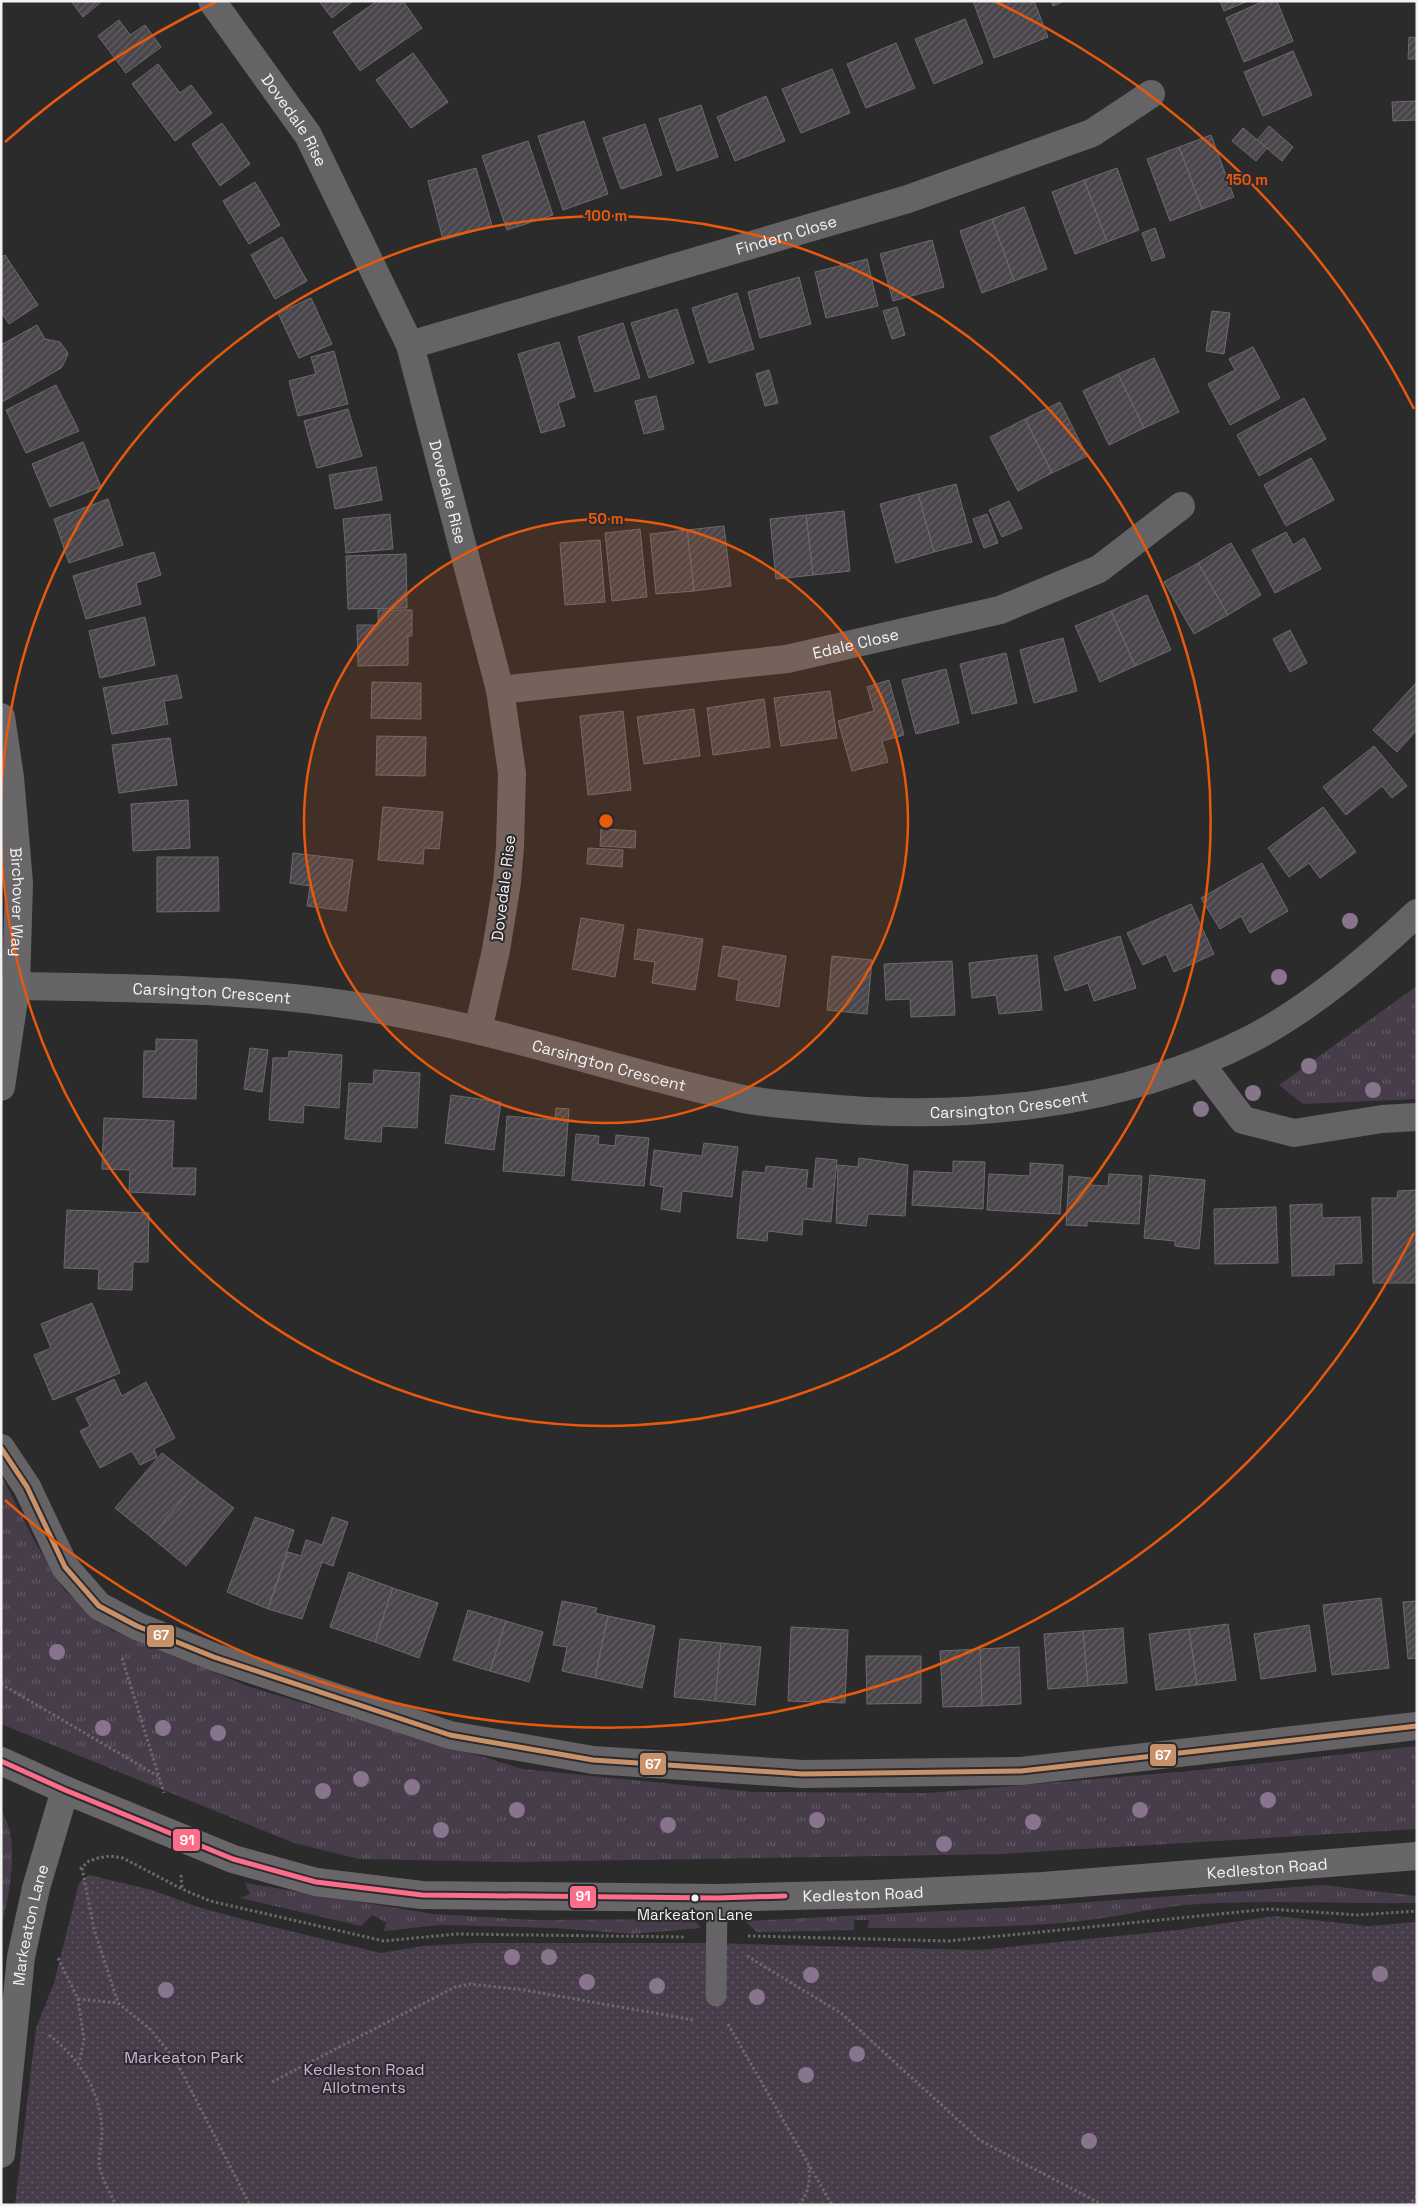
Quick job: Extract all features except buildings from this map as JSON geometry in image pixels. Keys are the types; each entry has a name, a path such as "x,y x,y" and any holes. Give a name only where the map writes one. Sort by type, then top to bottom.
{"street":[{"name":"Dovedale Rise","path":"212,1 308,135 410,345 500,690 512,774 510,847 496,950 478,1030"},
{"name":"Findern Close","path":"410,345 908,199 1092,133 1151,94"},
{"name":"Edale Close","path":"500,690 788,659 1000,610 1099,569 1181,506"},
{"name":"Birchover Way","path":"1,1087 16,986 18,883 14,811 2,720"},
{"name":"Carsington Crescent","path":"16,986 182,989 278,996 348,1004 478,1030 548,1050 738,1098 862,1112 926,1113 981,1111 1043,1103 1097,1093 1200,1063 1255,1037 1304,1006 1344,977 1417,913"},
{"path":"1200,1063 1243,1120 1294,1133 1382,1119 1417,1117"},
{"path":"1,1448 27,1487 65,1567 100,1606 137,1626 214,1657 450,1735 593,1760 803,1774 1021,1771 1417,1726"},
{"name":"Kedleston Road","path":"1,1761 233,1859 316,1882 422,1895 716,1898 873,1894 1043,1886 1417,1856"},
{"name":"Markeaton Lane","path":"1,2154 14,2008 21,1957 36,1888 66,1790"}],"lane":[{"path":"716,1898 716,1996"}],"path":[{"path":"107,1610 178,1836 182,1889"},
{"path":"1,1684 159,1776"},
{"path":"82,1867 94,1929 118,2003 150,2029 176,2061 250,2205"},
{"path":"717,1938 841,2013 981,2141 1103,2205"},
{"path":"57,1957 78,1999 84,2040 79,2064"},
{"path":"272,2082 456,1987 470,1984 524,1990 701,2022"},
{"path":"716,1996 729,2027 832,2205"},
{"path":"78,1999 118,2003"},
{"path":"14,2008 63,2046 86,2072 98,2099 102,2131 99,2163 116,2205"},
{"path":"720,2025 729,2027"},
{"path":"799,2205 810,2183 808,2165"},
{"path":"1408,2205 1417,2196"}],"green space":[{"path":"1417,986 1417,1099 1303,1104 1279,1085"},
{"path":"1,1475 35,1542 65,1591 111,1630 250,1687 523,1769 753,1792 928,1793 1190,1771 1417,1746 1417,1829 1001,1854 512,1862 359,1859 294,1843 1,1724"},
{"path":"1,1810 8,1824 12,1855 1,1934"},
{"name":"Markeaton Park","path":"89,1875 152,1890 198,1907 249,1921 381,1953 423,1946 475,1943 708,1943 980,1950 1177,1930 1276,1916 1369,1926 1417,1922 1417,2205 15,2205 36,2028 54,1983 79,1883"},
{"path":"245,1883 433,1914 535,1920 693,1919 701,1928 633,1934 555,1928 441,1925 384,1931 386,1922 372,1915 361,1926 240,1898 250,1894"},
{"path":"1323,1885 1417,1896 1417,1903 1214,1903 1185,1905 1073,1922 970,1927 868,1928 869,1920 854,1920 854,1930 757,1932 745,1921 1022,1907"}],"transit line":[{"name":"67","path":"1,1448 27,1487 65,1567 99,1606 137,1626 214,1657 450,1735 593,1760 803,1774 1021,1771 1417,1726"},
{"name":"91","path":"1,1761 65,1790 233,1859 316,1882 422,1895 717,1898 785,1896"}],"place":[{"name":"Markeaton Lane","path":"695,1898"}],"park label":[{"name":"Kedleston Road Allotments","path":"364,2078"}]}
